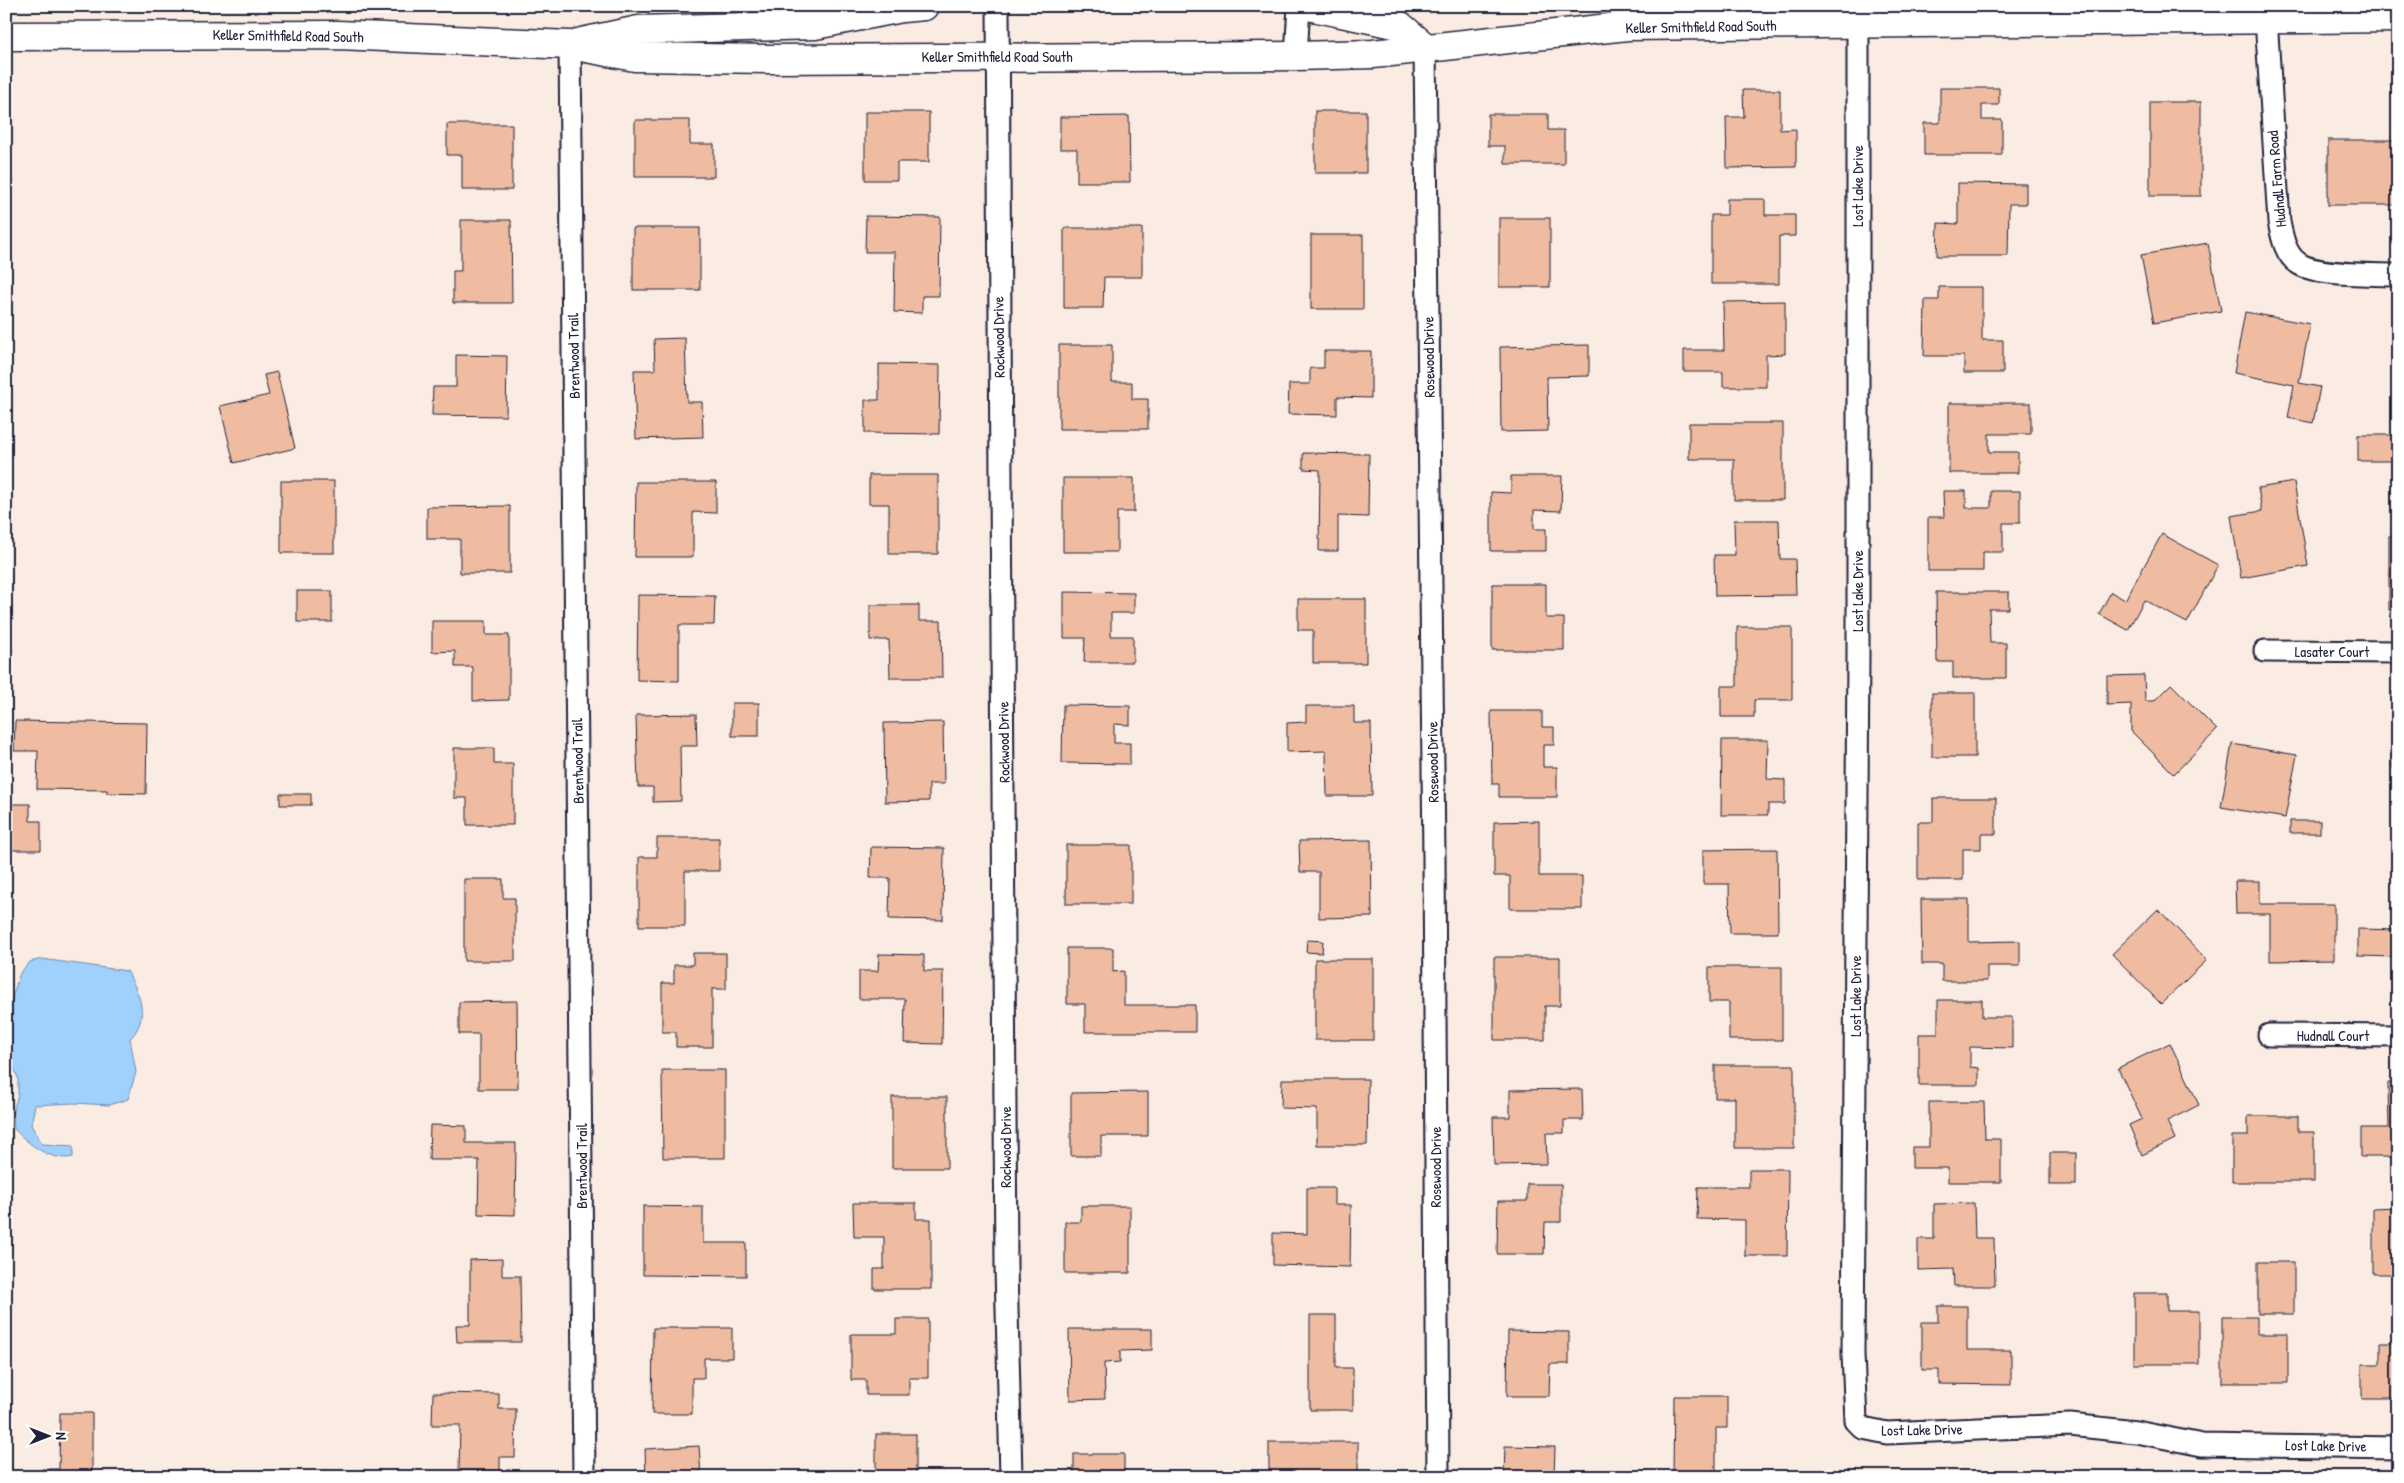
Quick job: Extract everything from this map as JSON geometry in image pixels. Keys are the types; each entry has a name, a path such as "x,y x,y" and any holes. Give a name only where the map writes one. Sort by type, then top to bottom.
{"main road":[{"name":"Keller Smithfield Road South","path":"570,45 639,30 815,25 902,8 924,6"},
{"path":"1308,6 1399,25 1425,47"},
{"name":"Keller Smithfield Road South","path":"6,36 338,36 570,45 635,57 996,58 1296,56 1373,54 1628,26 2398,18"}],"street":[{"name":"Rockwood Drive","path":"998,6 996,58 1004,800 1006,1267 1011,1477"},
{"path":"1296,56 1299,6"},
{"name":"Hudnall Farm Road","path":"2266,18 2279,222 2283,243 2298,263 2319,271 2398,275"},
{"name":"Lost Lake Drive","path":"1858,24 1858,665 1854,1344 1856,1421 1863,1428 1887,1433 2070,1425 2136,1432 2202,1445 2398,1448"},
{"name":"Brentwood Trail","path":"570,45 584,1477"},
{"name":"Rosewood Drive","path":"1425,47 1434,848 1438,1477"},
{"name":"Lasater Court","path":"2265,651 2398,652"},
{"name":"Hudnall Court","path":"2269,1035 2398,1036"}],"water":[{"path":"42,959 127,971 141,1005 140,1022 130,1039 136,1072 128,1099 109,1105 74,1103 35,1105 31,1125 42,1144 73,1146 73,1157 64,1158 48,1154 33,1146 14,1129 13,1111 18,1095 18,1078 10,1059 10,1004 20,973 30,962"}],"building":[{"path":"1940,88 1999,88 1999,105 1982,105 1982,120 2002,120 2002,155 1924,155 1924,123 1940,123"},
{"path":"1743,90 1780,90 1780,130 1796,129 1796,167 1727,168 1726,117 1744,117"},
{"path":"2150,102 2201,102 2201,196 2150,196"},
{"path":"1315,111 1366,111 1366,173 1315,173"},
{"path":"865,112 929,112 929,162 897,162 897,180 865,180"},
{"path":"1488,114 1548,114 1548,130 1564,130 1564,164 1505,164 1505,146 1488,146"},
{"path":"1129,116 1130,182 1077,182 1077,149 1060,149 1060,117"},
{"path":"635,120 690,120 690,144 714,144 714,177 635,177"},
{"path":"447,124 512,124 512,190 462,190 462,155 447,155"},
{"path":"2328,140 2395,140 2395,205 2328,205"},
{"path":"1958,183 2026,184 2026,204 2009,204 2008,256 1937,256 1938,223 1958,224"},
{"path":"1727,199 1765,199 1765,215 1795,215 1795,236 1779,236 1779,284 1711,284 1711,215 1727,215"},
{"path":"866,216 940,217 939,296 922,296 922,313 894,312 895,252 865,252"},
{"path":"1499,218 1550,218 1550,287 1499,287"},
{"path":"461,220 511,220 512,303 453,303 453,271 461,271"},
{"path":"633,228 700,228 700,290 633,290"},
{"path":"1064,228 1142,228 1142,277 1104,277 1103,308 1064,308"},
{"path":"1311,235 1363,235 1363,309 1311,309"},
{"path":"2208,243 2221,311 2154,323 2141,255"},
{"path":"1939,287 1982,287 1982,340 2003,340 2003,373 1964,373 1964,356 1924,356 1925,300 1939,300"},
{"path":"1785,301 1785,354 1766,355 1766,387 1723,387 1723,372 1684,372 1684,350 1724,350 1723,302"},
{"path":"2245,312 2310,324 2299,383 2320,387 2313,423 2288,418 2294,385 2234,373"},
{"path":"685,338 687,402 702,402 703,437 636,439 634,370 655,370 654,339"},
{"path":"1059,345 1112,345 1112,382 1132,382 1132,399 1148,399 1148,429 1059,429"},
{"path":"1589,345 1589,376 1547,377 1548,431 1501,432 1500,347"},
{"path":"1324,351 1371,351 1371,398 1337,397 1337,415 1288,414 1289,384 1310,384 1310,368 1324,368"},
{"path":"456,355 507,356 506,416 432,415 433,387 456,387"},
{"path":"879,364 940,365 939,434 865,433 865,400 879,400"},
{"path":"277,372 295,448 234,463 220,406 269,395 264,375"},
{"path":"1949,403 2031,403 2031,434 1989,434 1989,452 2018,452 2018,473 1949,473"},
{"path":"1689,423 1783,423 1783,500 1734,500 1734,459 1689,459"},
{"path":"2358,435 2398,435 2398,461 2358,461"},
{"path":"1303,453 1369,454 1368,517 1338,516 1338,551 1319,551 1320,470 1303,469"},
{"path":"869,475 938,475 938,554 889,554 889,504 869,504"},
{"path":"1511,476 1562,476 1561,511 1534,510 1534,529 1546,529 1546,551 1491,551 1491,492 1511,493"},
{"path":"1063,478 1134,478 1134,512 1117,512 1117,552 1063,552"},
{"path":"281,481 334,481 334,553 281,553"},
{"path":"636,482 716,482 716,513 693,512 693,557 635,557"},
{"path":"2294,482 2308,566 2241,578 2231,516 2262,511 2258,488"},
{"path":"1943,491 1966,491 1966,508 1991,508 1991,491 2020,491 2020,523 2003,523 2003,552 1983,552 1983,571 1928,571 1928,517 1944,517"},
{"path":"510,506 510,573 460,573 460,539 427,539 427,507"},
{"path":"1734,520 1779,520 1780,559 1795,559 1796,595 1715,596 1714,555 1735,555"},
{"path":"2162,534 2218,565 2187,623 2144,600 2128,630 2099,614 2111,592 2125,600"},
{"path":"2389,536 2398,536 2398,610 2389,610"},
{"path":"1492,584 1546,584 1546,618 1564,618 1564,650 1492,650"},
{"path":"297,591 332,591 332,622 297,622"},
{"path":"1064,592 1134,593 1134,613 1111,613 1111,636 1133,636 1133,662 1084,662 1085,638 1064,638"},
{"path":"1936,592 2009,592 2009,609 1989,609 1990,643 2006,643 2006,678 1953,678 1953,662 1937,662"},
{"path":"638,595 715,596 714,625 679,625 679,681 637,680"},
{"path":"1298,599 1366,599 1366,663 1313,663 1313,630 1298,630"},
{"path":"870,605 919,605 919,621 941,621 942,678 890,678 889,640 870,640"},
{"path":"432,621 486,621 486,635 509,635 509,700 473,701 473,667 455,667 455,651 432,652"},
{"path":"1737,627 1792,627 1792,700 1754,700 1754,717 1721,717 1721,686 1737,686"},
{"path":"2144,675 2145,701 2154,701 2171,684 2217,730 2174,774 2131,731 2131,704 2107,705 2107,676"},
{"path":"2392,692 2398,692 2398,768 2392,768"},
{"path":"1932,693 1975,693 1975,757 1932,757"},
{"path":"732,703 759,703 759,736 732,736"},
{"path":"1063,705 1130,706 1130,725 1114,724 1114,743 1130,743 1130,764 1062,763"},
{"path":"1306,706 1354,706 1354,723 1371,723 1372,796 1327,796 1326,751 1287,752 1287,723 1306,722"},
{"path":"1491,711 1542,711 1542,727 1554,727 1554,745 1543,745 1543,767 1557,767 1557,797 1499,797 1499,784 1492,784"},
{"path":"696,714 697,746 680,746 681,801 653,802 653,787 638,787 636,715"},
{"path":"15,721 147,723 146,794 107,793 107,790 37,789 38,751 14,751"},
{"path":"943,722 944,784 929,784 929,801 885,802 884,723"},
{"path":"1722,740 1768,740 1767,779 1785,780 1785,804 1768,804 1768,815 1721,815"},
{"path":"2232,744 2297,755 2285,818 2221,807"},
{"path":"454,748 494,748 494,764 513,764 513,825 467,825 467,798 454,798"},
{"path":"280,794 311,794 311,805 280,805"},
{"path":"1933,798 1996,798 1996,834 1981,834 1981,849 1963,849 1963,880 1918,880 1918,822 1933,822"},
{"path":"6,804 30,804 30,821 41,821 41,850 6,850"},
{"path":"1539,821 1539,876 1582,876 1582,909 1510,909 1510,876 1494,876 1494,822"},
{"path":"2290,821 2320,821 2320,833 2290,833"},
{"path":"657,838 719,838 719,871 685,871 685,926 639,926 639,857 657,857"},
{"path":"1371,840 1372,917 1319,918 1319,872 1300,872 1299,841"},
{"path":"1066,845 1131,845 1131,904 1066,904"},
{"path":"871,847 944,848 943,920 889,919 890,878 870,878"},
{"path":"1777,849 1778,933 1730,933 1729,884 1703,884 1703,850"},
{"path":"464,879 503,879 503,898 515,898 515,961 464,961"},
{"path":"2235,881 2260,881 2260,904 2334,904 2334,960 2270,961 2270,914 2236,914"},
{"path":"1921,899 1969,899 1969,942 2020,941 2020,966 1987,966 1987,981 1942,981 1942,964 1922,964"},
{"path":"2158,909 2207,960 2161,1004 2112,954"},
{"path":"2358,929 2398,930 2398,957 2358,956"},
{"path":"1307,940 1323,941 1322,953 1306,952"},
{"path":"1067,948 1113,948 1113,972 1124,971 1124,1005 1195,1005 1195,1032 1085,1032 1085,1004 1067,1004"},
{"path":"693,953 726,953 726,989 712,989 712,1047 676,1047 676,1032 662,1032 662,983 674,983 674,965 693,965"},
{"path":"879,954 924,955 924,971 943,971 942,1044 904,1043 905,999 859,999 859,971 878,971"},
{"path":"1494,957 1560,957 1560,1006 1545,1006 1545,1040 1494,1040"},
{"path":"1315,959 1373,959 1373,1040 1315,1040"},
{"path":"1709,967 1782,967 1782,1040 1729,1040 1729,1002 1709,1002"},
{"path":"1938,1000 1982,1000 1982,1017 2012,1017 2012,1048 1970,1047 1970,1067 1979,1068 1979,1085 1919,1085 1919,1034 1938,1034"},
{"path":"517,1001 518,1089 479,1089 479,1034 459,1034 459,1002"},
{"path":"2170,1043 2199,1105 2167,1121 2175,1139 2142,1155 2129,1125 2142,1119 2118,1068"},
{"path":"1715,1065 1794,1065 1794,1148 1735,1148 1735,1098 1715,1098"},
{"path":"662,1070 725,1070 725,1158 663,1158"},
{"path":"1282,1079 1368,1079 1367,1145 1317,1145 1317,1109 1281,1108"},
{"path":"2388,1083 2398,1083 2398,1144 2391,1144 2391,1157 2361,1157 2361,1128 2389,1128"},
{"path":"1582,1089 1583,1120 1564,1120 1564,1133 1546,1133 1547,1164 1494,1165 1493,1117 1510,1117 1510,1090"},
{"path":"1148,1092 1148,1136 1101,1136 1101,1156 1071,1156 1071,1093"},
{"path":"892,1097 947,1097 947,1168 892,1168"},
{"path":"1929,1102 1984,1102 1985,1139 2001,1139 2001,1182 1948,1182 1948,1168 1912,1168 1912,1147 1929,1147"},
{"path":"2248,1116 2298,1116 2298,1132 2314,1132 2314,1182 2232,1182 2232,1136 2248,1136"},
{"path":"430,1125 466,1126 466,1143 516,1143 515,1215 478,1214 479,1160 429,1160"},
{"path":"2050,1153 2076,1153 2076,1185 2050,1185"},
{"path":"1749,1169 1788,1169 1787,1256 1745,1256 1745,1220 1697,1219 1698,1187 1749,1187"},
{"path":"1527,1184 1561,1184 1561,1222 1545,1222 1544,1254 1497,1254 1498,1201 1527,1201"},
{"path":"1307,1188 1334,1188 1334,1205 1351,1205 1350,1267 1273,1265 1273,1233 1307,1234"},
{"path":"853,1203 916,1203 916,1219 931,1219 931,1289 874,1289 874,1269 884,1269 884,1237 854,1237"},
{"path":"1974,1203 1975,1238 1994,1238 1995,1286 1954,1286 1953,1269 1918,1270 1918,1239 1934,1239 1934,1204"},
{"path":"643,1206 703,1207 703,1243 746,1243 746,1276 643,1275"},
{"path":"1081,1206 1130,1206 1130,1273 1065,1273 1065,1222 1081,1222"},
{"path":"2398,1207 2398,1274 2373,1274 2373,1208"},
{"path":"502,1259 502,1276 520,1276 521,1342 457,1342 456,1325 470,1325 470,1260"},
{"path":"2258,1262 2294,1262 2294,1314 2258,1314"},
{"path":"2134,1293 2167,1293 2167,1311 2199,1311 2199,1364 2134,1364"},
{"path":"1938,1306 1967,1306 1967,1350 2011,1350 2011,1385 1939,1384 1939,1370 1922,1370 1922,1322 1938,1322"},
{"path":"2394,1307 2398,1307 2398,1399 2362,1399 2362,1364 2380,1364 2380,1343 2394,1343"},
{"path":"1310,1315 1336,1315 1336,1368 1353,1368 1353,1410 1310,1410"},
{"path":"2222,1317 2257,1317 2257,1334 2288,1334 2288,1383 2222,1383"},
{"path":"896,1319 928,1319 928,1378 909,1378 909,1395 866,1395 866,1380 851,1380 851,1334 896,1334"},
{"path":"653,1328 732,1328 732,1358 704,1358 704,1378 692,1378 692,1414 652,1414"},
{"path":"1069,1329 1152,1329 1152,1350 1120,1351 1120,1362 1104,1363 1105,1399 1070,1400"},
{"path":"1508,1331 1569,1332 1569,1364 1550,1364 1549,1396 1507,1396"},
{"path":"433,1393 499,1394 499,1409 516,1409 515,1457 500,1457 500,1471 459,1471 460,1425 432,1425"},
{"path":"1674,1396 1727,1396 1727,1428 1716,1428 1716,1474 1673,1474"},
{"path":"60,1413 92,1413 92,1474 110,1474 110,1477 42,1477 42,1469 59,1469"},
{"path":"876,1434 916,1434 916,1477 876,1477"},
{"path":"1269,1442 1358,1442 1358,1477 1269,1477"},
{"path":"699,1446 701,1477 646,1477 645,1449"},
{"path":"1505,1446 1555,1447 1554,1477 1504,1477"},
{"path":"1074,1454 1124,1454 1124,1477 1074,1477"}]}
